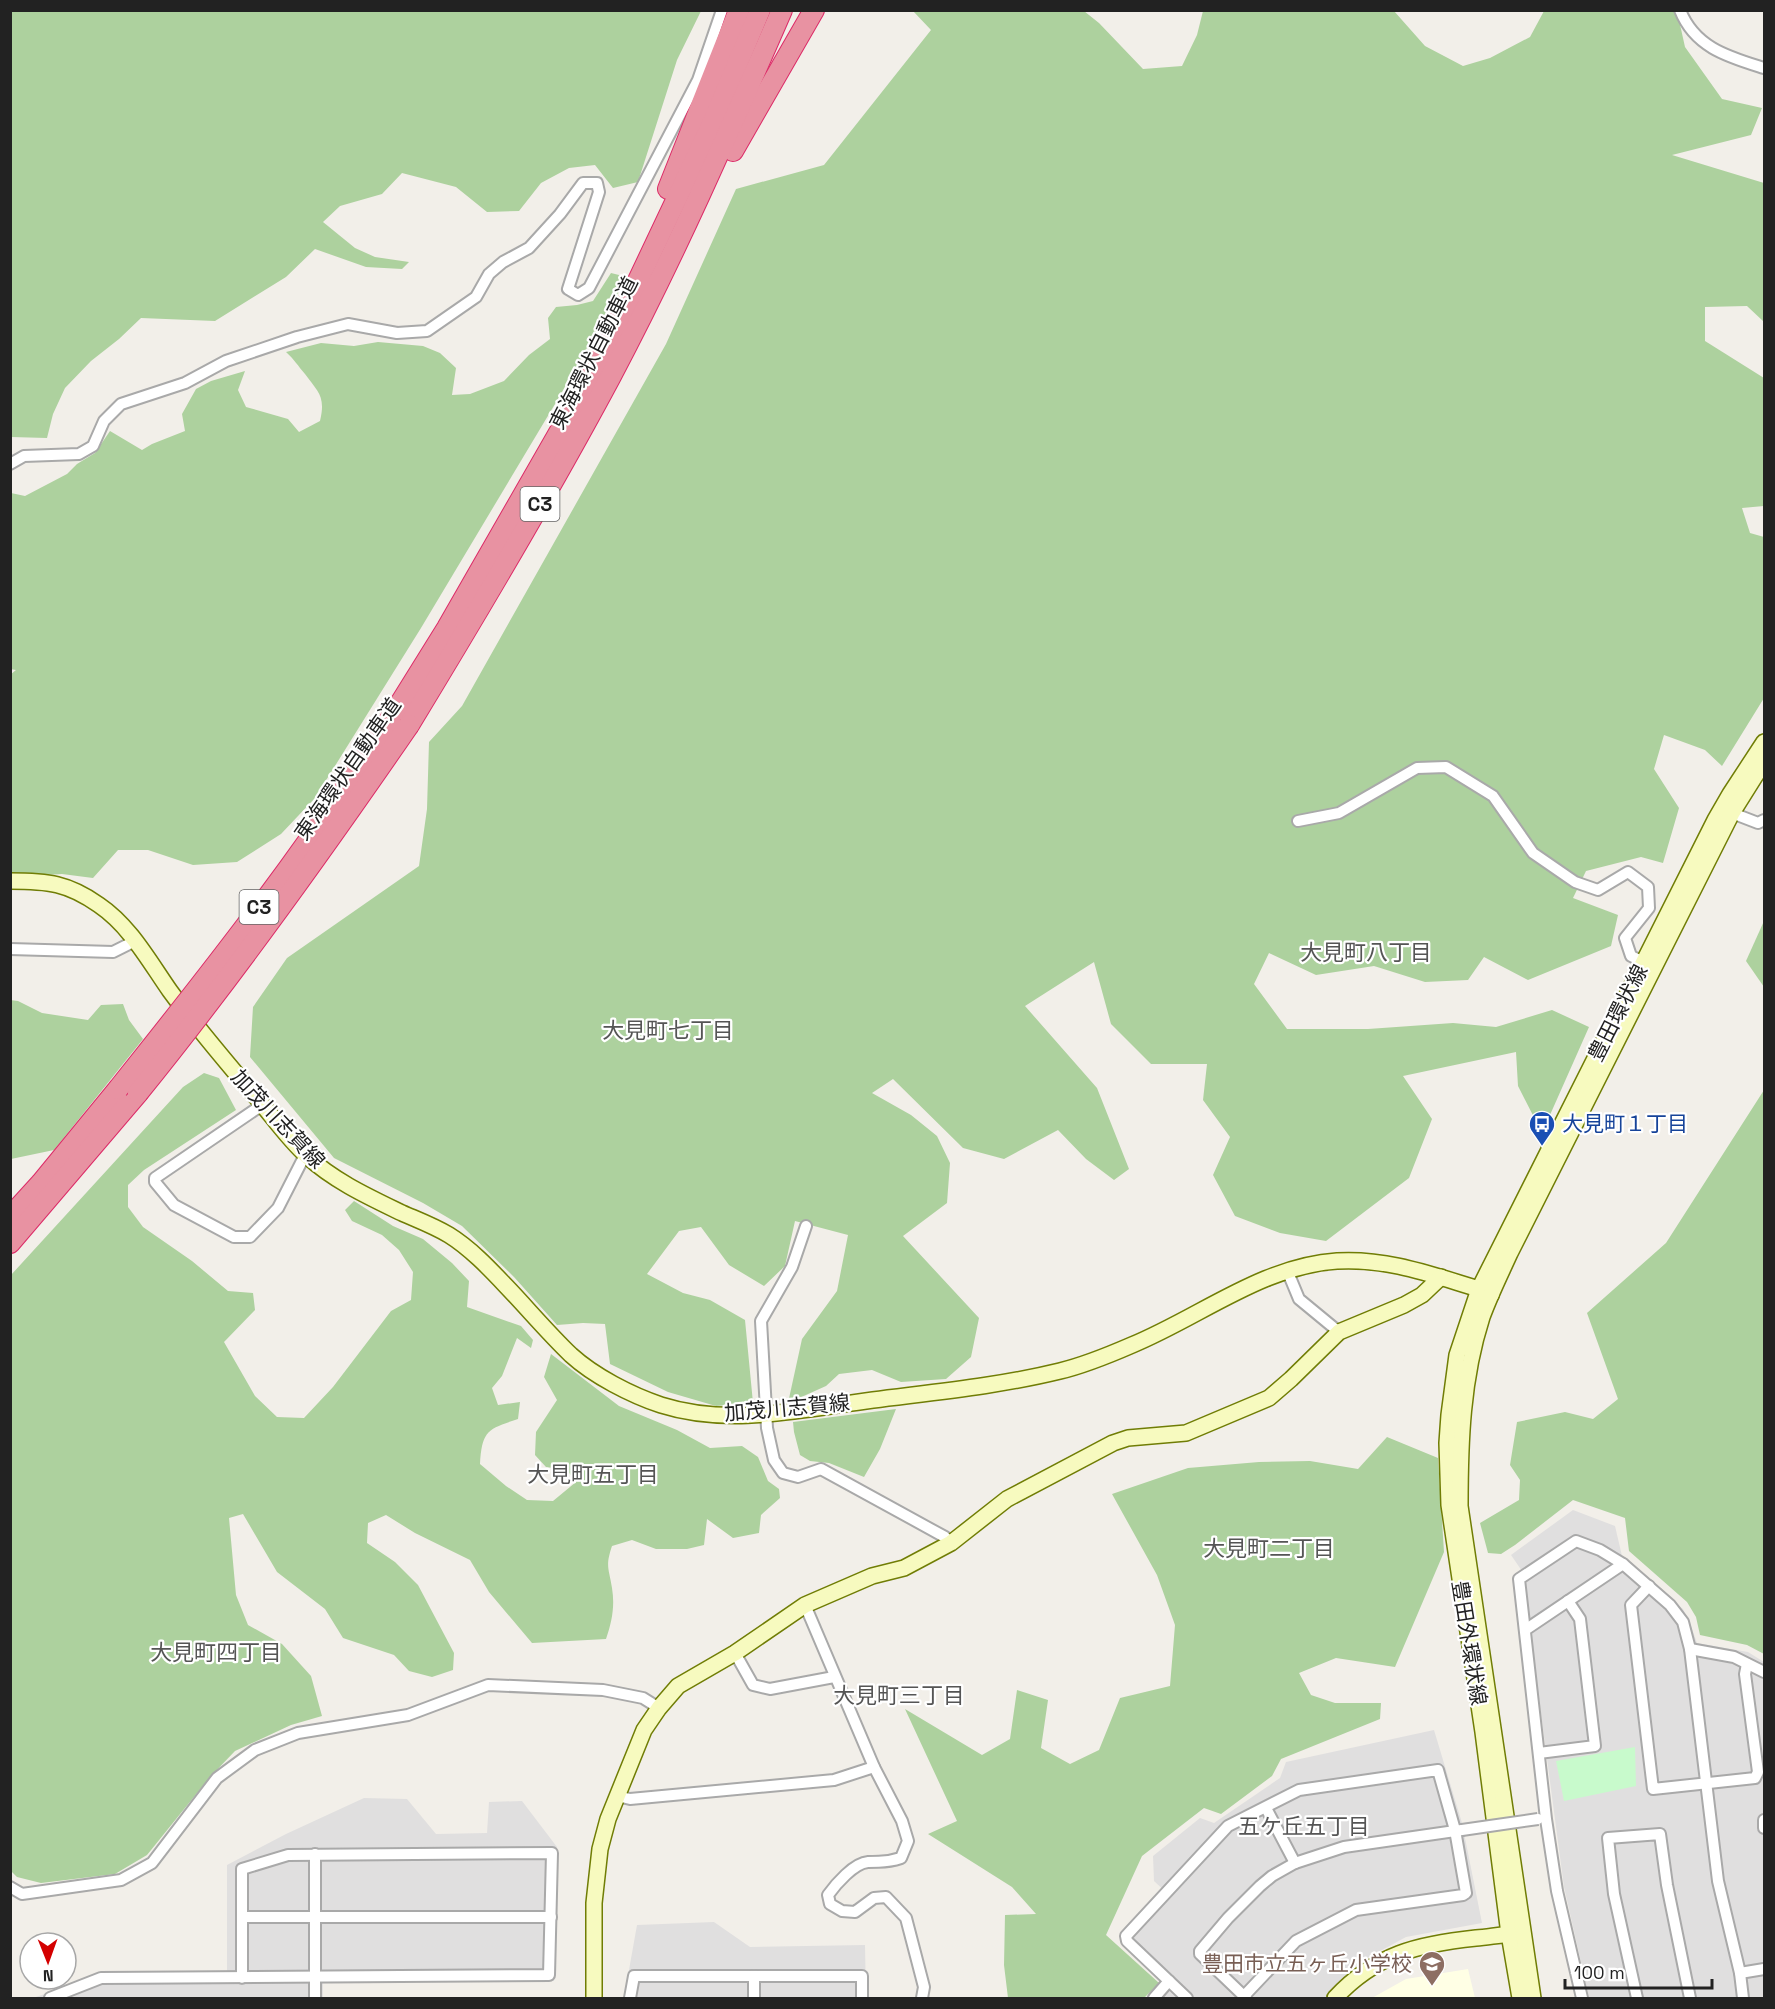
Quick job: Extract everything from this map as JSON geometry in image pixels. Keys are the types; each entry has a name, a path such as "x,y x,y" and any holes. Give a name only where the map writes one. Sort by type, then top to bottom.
{"highway":[{"path":"600,361 740,10"},
{"path":"600,361 713,122 760,10"},
{"name":"C3","path":"660,278 716,164 782,10"},
{"name":"C3","path":"660,278 690,236 728,160 814,10"},
{"name":"東海環状自動車道","path":"10,1217 41,1183 208,976 343,792 400,721 568,456 660,278"},
{"name":"東海環状自動車道","path":"10,1243 182,1040 350,811 400,721 447,628 600,361"}],"main road":[{"name":"豊田環状線","path":"1485,1292 1649,965 1720,812 1764,742"},
{"name":"豊田環状線","path":"1649,965 1732,813 1764,762"},
{"name":"加茂川志賀線","path":"10,881 62,884 102,907 135,941 210,1043 305,1155 349,1186 451,1236 482,1262 575,1358 618,1386 641,1398 664,1406 699,1414 727,1416 765,1414 930,1392 1060,1371 1102,1358 1156,1335 1287,1270 1336,1261 1369,1261 1399,1265 1485,1292"},
{"path":"594,1998 594,1903 600,1849 608,1819 644,1730 678,1686 735,1653 805,1605 872,1576 903,1568 951,1543 1007,1499 1113,1443 1128,1438 1186,1433 1269,1398 1339,1332 1404,1305 1422,1295 1441,1277"},
{"name":"豊田外環状線","path":"1485,1292 1457,1355 1447,1443 1449,1505 1516,1934 1533,1998"},
{"name":"豊田外環状線","path":"1516,1934 1520,1998"},
{"path":"1335,1998 1349,1984 1370,1969 1408,1950 1440,1942 1516,1934"}],"street":[{"path":"10,464 24,456 79,454 93,446 104,421 121,405 185,383 226,361 297,338 348,324 397,333 427,331 476,297 489,274 503,262 529,248 560,214 583,183 597,183 599,192 568,289 578,295 589,288 698,80 722,10"},
{"path":"1680,10 1684,22 1710,48 1725,56 1764,68"},
{"path":"1298,821 1339,813 1417,768 1446,767 1493,796 1533,853 1575,882 1598,890 1628,872 1648,887 1649,908 1625,938 1631,956 1649,965"},
{"path":"1732,813 1758,822 1764,820"},
{"path":"10,949 113,952 135,941"},
{"path":"262,1105 155,1178 155,1182 174,1205 234,1237 250,1237 278,1208 305,1155"},
{"path":"806,1226 792,1267 760,1321 765,1414 774,1460 783,1473 798,1477 821,1469 945,1537 951,1543"},
{"path":"1287,1270 1299,1299 1339,1332"},
{"path":"1582,1998 1542,1819 1539,1753 1519,1580 1576,1541 1600,1550 1623,1564 1670,1605 1683,1622 1690,1649 1705,1784 1719,1881 1740,1972 1743,1998"},
{"path":"1525,1630 1623,1564"},
{"path":"1649,1586 1631,1605 1653,1790 1755,1778 1758,1772 1745,1674 1747,1664"},
{"path":"1539,1753 1595,1746 1580,1619 1568,1601"},
{"path":"805,1605 874,1767 902,1821 908,1841 901,1858 887,1863 865,1862 846,1874 828,1895 831,1904 842,1911 855,1912 874,1898 886,1897 896,1905 906,1918 924,1987 922,1998"},
{"path":"1690,1649 1734,1657 1764,1672"},
{"path":"735,1653 753,1685 770,1689 834,1677"},
{"path":"10,1887 22,1894 121,1880 152,1863 217,1778 255,1750 298,1733 408,1715 488,1685 603,1690 643,1698 659,1708"},
{"path":"617,1796 630,1799 834,1780 874,1767"},
{"path":"1187,1998 1127,1941 1126,1936 1228,1826 1299,1790 1436,1770 1459,1830 1466,1890 1463,1895 1356,1910 1296,1941 1245,1997 1200,1954 1200,1951 1228,1918 1272,1876 1295,1863 1344,1847 1459,1830 1542,1819"},
{"path":"1266,1808 1295,1863"},
{"path":"1764,1820 1764,1828"},
{"path":"1636,1998 1614,1894 1608,1838 1660,1834 1667,1884 1690,1998"},
{"path":"50,1998 100,1978 242,1978 549,1975 552,1853 288,1855 242,1869 242,1978"},
{"path":"315,1854 315,1998"},
{"path":"242,1917 551,1917"},
{"path":"1740,1972 1764,1969"},
{"path":"630,1998 634,1976 862,1976 862,1998"},
{"path":"754,1976 754,1998"},
{"path":"1154,1998 1169,1981"}],"shaded area":[{"path":"1573,1510 1615,1526 1622,1556 1683,1609 1697,1643 1748,1652 1764,1662 1764,1998 1589,1998 1564,1887 1522,1571 1511,1555"},
{"path":"1434,1730 1462,1823 1482,1923 1406,1937 1360,1962 1325,1998 1151,1998 1166,1983 1129,1938 1170,1896 1154,1881 1153,1856 1200,1818 1214,1823 1280,1778 1286,1762"},
{"path":"364,1798 407,1799 436,1834 487,1833 489,1802 522,1801 557,1847 554,1981 323,1981 323,1998 33,1998 53,1991 78,1991 78,1982 99,1975 227,1973 227,1865 286,1834"},
{"path":"714,1922 750,1947 865,1945 866,1998 624,1998 637,1925"},
{"name":"豊田市立五ヶ丘小学校","path":"1468,1969 1475,1998 1372,1998 1406,1979"}],"green space":[{"path":"10,11 701,11 677,60 638,182 613,188 595,165 569,168 541,183 519,211 487,212 456,187 402,173 382,194 340,206 323,222 355,248 375,257 409,262 402,269 366,267 315,249 286,277 215,321 141,318 91,361 65,388 53,414 47,438 11,437"},
{"path":"913,11 1084,11 1099,23 1143,69 1182,66 1197,35 1203,11 1394,11 1425,46 1463,66 1490,58 1530,37 1544,11 1677,11 1685,47 1722,99 1762,108 1751,135 1672,155 1764,183 1764,322 1747,306 1705,307 1705,341 1764,378 1764,506 1742,508 1750,533 1764,537 1764,698 1722,766 1705,750 1664,735 1654,769 1679,808 1663,863 1641,857 1586,871 1573,898 1618,915 1611,946 1528,980 1484,957 1468,980 1425,982 1374,966 1316,975 1269,953 1254,984 1287,1029 1368,1029 1453,1023 1496,1027 1552,1010 1589,1027 1542,1133 1518,1086 1516,1052 1403,1076 1432,1119 1409,1178 1326,1241 1280,1233 1235,1216 1213,1175 1230,1137 1203,1100 1207,1064 1151,1064 1111,1024 1094,962 1025,1006 1097,1088 1129,1169 1114,1180 1086,1159 1058,1130 1004,1159 963,1148 893,1079 872,1093 911,1115 937,1136 950,1163 947,1203 903,1236 979,1318 971,1357 946,1379 901,1382 872,1370 839,1374 826,1386 788,1403 802,1339 837,1291 848,1235 795,1221 785,1266 764,1286 729,1265 701,1227 679,1231 647,1274 683,1293 710,1300 745,1320 753,1403 716,1406 668,1392 610,1364 605,1324 557,1325 514,1277 462,1226 423,1203 334,1158 250,1057 253,1007 287,958 419,866 427,809 429,742 462,706 666,344 736,189 824,165 931,30"},
{"path":"611,273 627,277 558,399 421,628 315,798 281,834 237,862 193,865 148,850 118,850 93,878 62,874 11,877 10,675 16,670 10,669 11,493 25,496 67,474 77,464 95,453 110,431 142,450 185,431 182,414 196,389 211,381 245,371 238,390 246,407 288,419 299,432 320,421 322,406 320,395 314,385 286,352 321,343 354,346 378,342 423,346 440,353 456,368 452,395 470,394 504,381 529,355 550,339 548,318 556,307 593,301"},
{"path":"1764,921 1764,987 1746,961"},
{"path":"10,1000 18,1001 42,1013 88,1020 101,1005 123,1004 129,1020 143,1039 54,1150 11,1159"},
{"path":"204,1073 219,1078 236,1110 144,1170 128,1185 128,1207 143,1227 192,1261 228,1291 253,1293 255,1310 224,1342 255,1396 277,1417 304,1418 333,1387 391,1311 411,1300 413,1272 399,1250 382,1235 352,1221 345,1210 354,1201 393,1226 423,1239 452,1263 469,1281 467,1307 521,1326 533,1340 531,1348 517,1338 502,1376 492,1388 498,1405 520,1402 518,1419 488,1432 481,1453 480,1464 506,1486 527,1500 553,1501 576,1482 567,1470 546,1467 535,1455 536,1432 557,1400 544,1377 551,1354 619,1406 677,1430 710,1448 742,1446 758,1457 768,1481 779,1489 780,1498 761,1515 759,1533 733,1538 707,1519 704,1545 687,1549 656,1549 632,1540 612,1546 608,1563 613,1608 606,1639 532,1643 489,1592 470,1560 415,1533 386,1515 368,1523 367,1543 395,1562 418,1585 454,1653 453,1670 432,1677 409,1671 394,1655 343,1638 325,1609 277,1572 243,1514 229,1518 236,1595 248,1625 282,1644 311,1676 322,1716 291,1725 235,1751 210,1777 147,1855 115,1874 41,1883 17,1877 10,1870 11,1275 183,1087"},
{"path":"1764,1090 1764,1654 1747,1645 1700,1635 1696,1617 1687,1602 1629,1551 1625,1518 1573,1500 1501,1554 1488,1553 1480,1523 1519,1500 1520,1480 1510,1465 1517,1422 1565,1412 1593,1419 1618,1399 1587,1313 1666,1243"},
{"path":"896,1409 880,1449 864,1477 829,1463 810,1461 800,1455 793,1422"},
{"path":"1387,1437 1438,1458 1444,1552 1395,1667 1336,1658 1299,1673 1311,1695 1335,1703 1381,1703 1380,1719 1281,1759 1272,1776 1221,1814 1204,1808 1142,1856 1106,1935 1159,1983 1144,1998 1008,1998 1004,1965 1005,1915 1036,1914 1012,1887 928,1834 957,1821 905,1709 982,1755 1010,1739 1017,1690 1048,1700 1041,1748 1070,1764 1099,1750 1120,1698 1170,1686 1175,1625 1157,1575 1112,1494 1188,1468 1259,1462 1310,1461 1358,1469"},
{"path":"1635,1747 1636,1786 1564,1801 1556,1761"}],"place":[{"name":"大見町１丁目","path":"1542,1147"},
{"name":"豊田市立五ヶ丘小学校","path":"1432,1987"}],"district":[{"name":"大見町八丁目","path":"1366,952"},
{"name":"大見町七丁目","path":"668,1030"},
{"name":"大見町五丁目","path":"593,1474"},
{"name":"大見町二丁目","path":"1269,1548"},
{"name":"大見町四丁目","path":"216,1652"},
{"name":"大見町三丁目","path":"899,1695"},
{"name":"五ケ丘五丁目","path":"1304,1826"}]}
